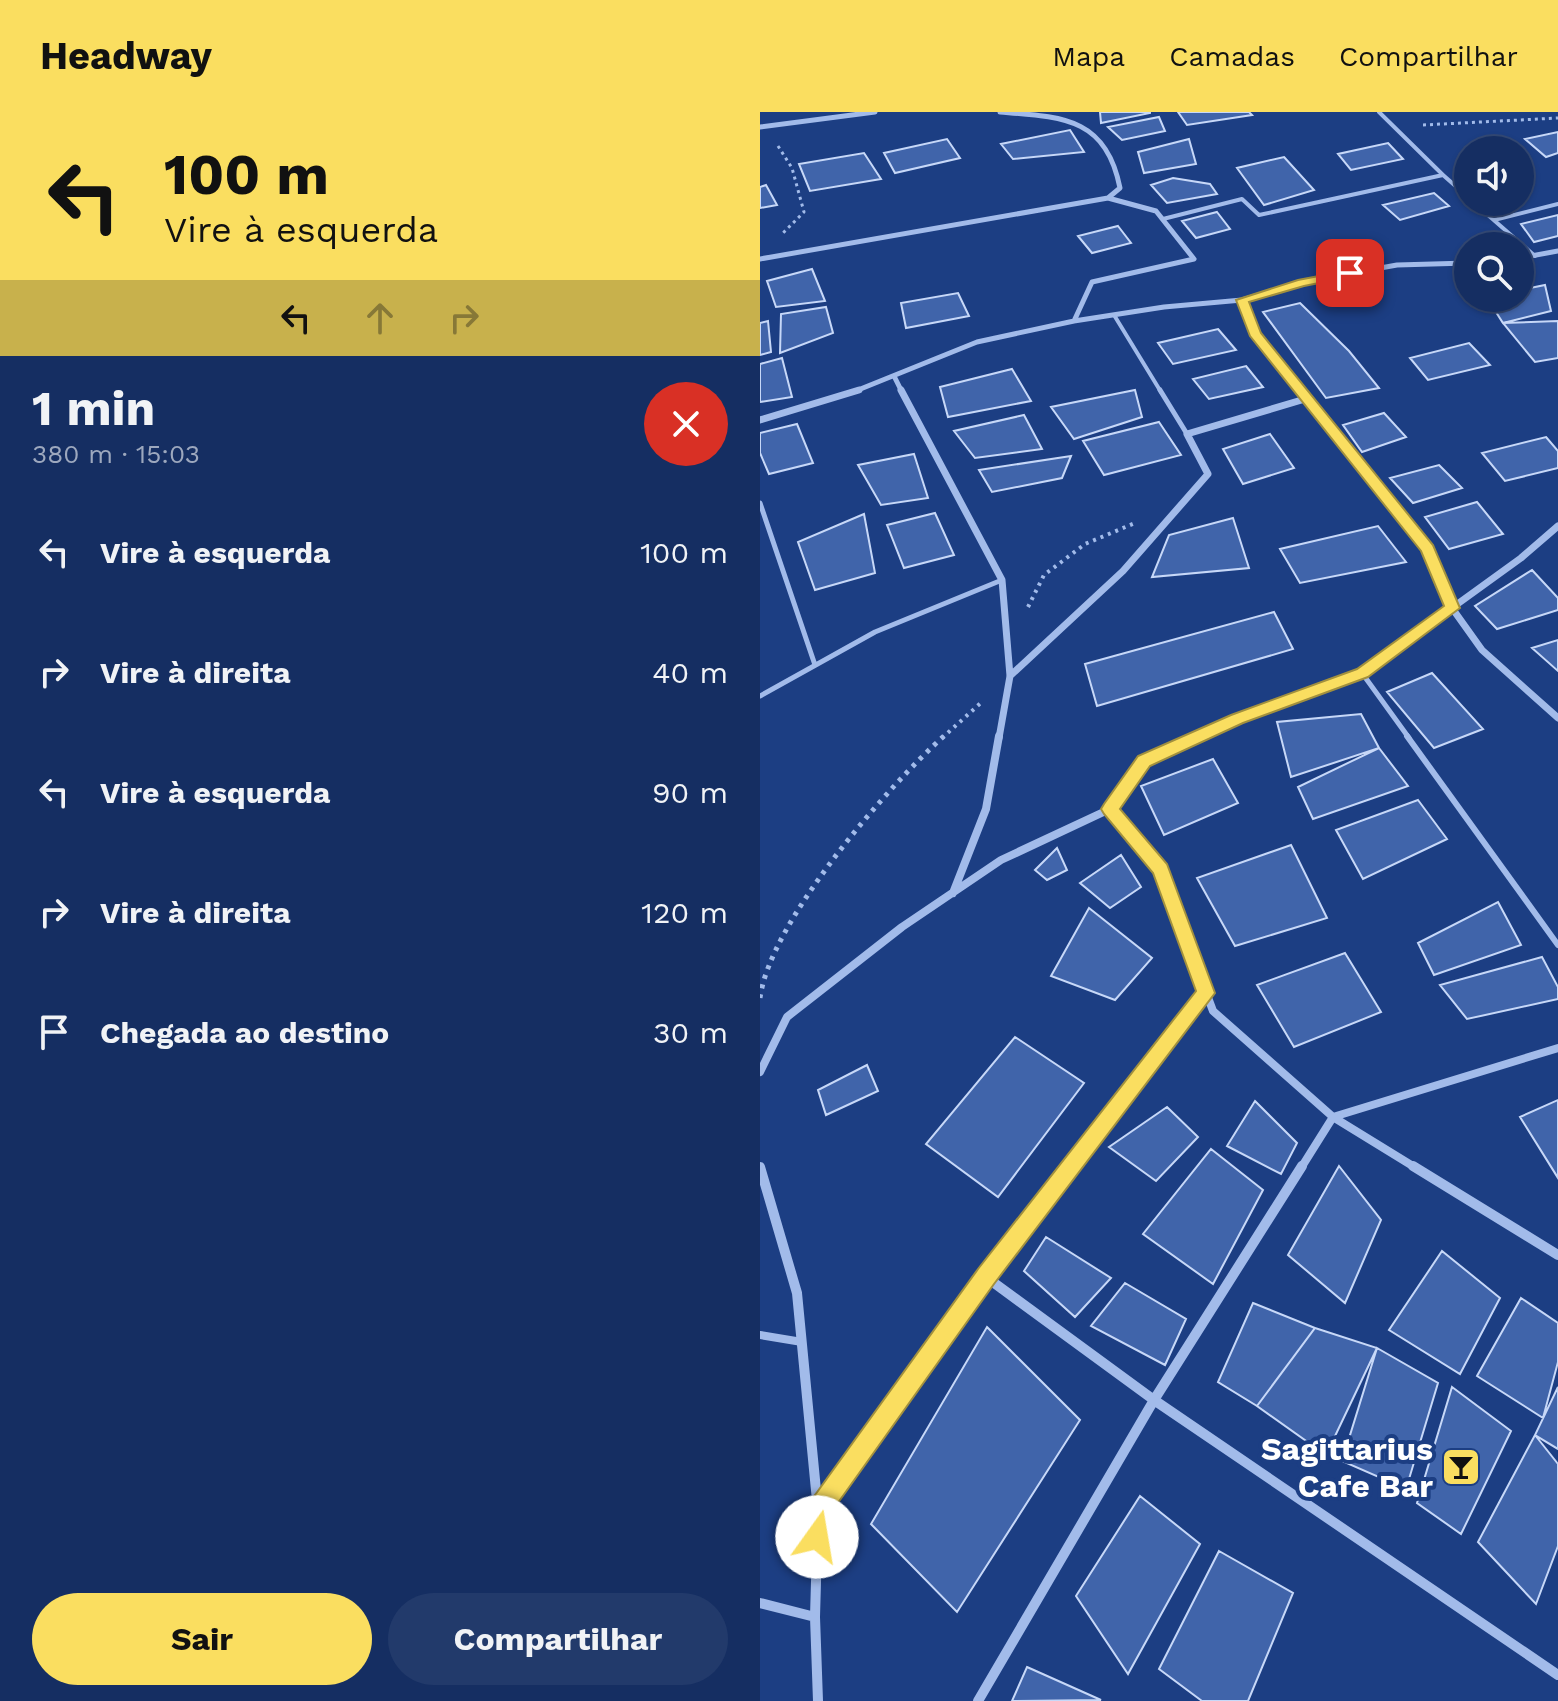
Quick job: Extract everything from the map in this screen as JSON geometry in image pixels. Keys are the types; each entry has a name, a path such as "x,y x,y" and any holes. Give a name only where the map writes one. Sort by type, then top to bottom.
{"street":[{"path":"760,127 875,112"},
{"path":"1000,112 1056,117 1092,129 1118,164 1120,188 1108,198"},
{"path":"760,259 1006,213 1108,198 1156,211 1194,259 1092,282 1074,321"},
{"path":"1535,256 1558,251"},
{"path":"760,420 894,376 977,342 1074,321 1164,307 1242,300 1302,282 1397,265 1454,263"},
{"path":"1242,300 1254,333 1428,549 1452,608 1482,650 1558,718"},
{"path":"894,376 1002,580 1010,676 986,809 953,893"},
{"path":"1010,676 1123,571 1208,474 1187,434 1305,399"},
{"path":"760,1072 787,1017 902,927 1001,860 1110,809 1144,761 1237,719 1362,673 1521,558 1558,526"},
{"path":"1110,809 1160,869 1213,1011 1333,1117 1558,1255"},
{"path":"818,1511 986,1277 1206,993"},
{"path":"978,1701 1154,1400 1333,1117 1558,1048"},
{"path":"760,1167 797,1293 818,1511 815,1617 818,1701"},
{"path":"986,1277 1154,1400 1558,1675"},
{"path":"760,1603 815,1617"}],"lane":[{"path":"1379,112 1454,185"},
{"path":"1163,219 1242,199 1259,215 1443,175"},
{"path":"1494,220 1558,204"},
{"path":"1489,216 1535,256"},
{"path":"1114,315 1187,434"},
{"path":"760,503 815,665"},
{"path":"760,696 875,632 1002,580"},
{"path":"1362,673 1558,945"},
{"path":"760,1335 802,1342"}],"path":[{"path":"1552,112 1558,117"},
{"path":"1393,127 1558,117"},
{"path":"770,137 786,154 798,183 804,212 779,237"},
{"path":"1008,648 1044,575 1085,544 1142,519"},
{"path":"760,998 763,976 817,882 905,771 1010,676"}],"building":[{"path":"1100,112 1150,112 1150,113 1101,123"},
{"path":"1178,112 1249,112 1252,115 1187,125"},
{"path":"1159,117 1165,131 1122,140 1108,127"},
{"path":"1070,130 1084,152 1013,159 1001,144"},
{"path":"1558,132 1558,153 1546,157 1534,147 1534,137"},
{"path":"947,139 960,158 895,173 884,153"},
{"path":"1189,139 1196,164 1144,173 1138,152"},
{"path":"1388,143 1403,159 1351,170 1338,154"},
{"path":"864,153 881,179 810,191 799,164"},
{"path":"1284,157 1314,190 1264,205 1237,168"},
{"path":"1173,178 1210,184 1217,194 1167,203 1151,185"},
{"path":"766,185 777,205 760,208 760,187"},
{"path":"1434,193 1449,206 1400,220 1383,205"},
{"path":"1217,212 1230,229 1196,238 1182,221"},
{"path":"1558,215 1558,236 1534,242 1534,232 1527,232 1521,224"},
{"path":"1118,226 1131,243 1092,253 1078,236"},
{"path":"812,269 825,301 776,307 767,281"},
{"path":"1545,285 1551,311 1503,323 1496,312 1534,312 1534,287"},
{"path":"958,293 969,316 906,328 901,303"},
{"path":"1300,303 1349,351 1379,388 1326,398 1263,312"},
{"path":"826,307 833,333 780,353 781,314"},
{"path":"768,321 771,352 760,355 760,323"},
{"path":"1558,321 1558,358 1535,362 1503,323"},
{"path":"1218,329 1236,350 1173,364 1158,343"},
{"path":"1469,343 1490,365 1428,380 1410,358"},
{"path":"782,358 792,397 760,402 760,364"},
{"path":"1246,366 1263,387 1209,399 1193,379"},
{"path":"1012,369 1031,401 948,417 940,387"},
{"path":"1135,390 1142,417 1074,439 1051,407"},
{"path":"1384,413 1406,437 1362,452 1343,425"},
{"path":"1024,415 1042,449 975,458 954,431"},
{"path":"1159,422 1181,455 1104,475 1083,441"},
{"path":"797,424 813,463 769,474 760,453 760,433"},
{"path":"1270,434 1294,468 1243,484 1223,449"},
{"path":"1546,437 1558,451 1558,468 1505,481 1482,453"},
{"path":"914,454 928,498 881,505 858,465"},
{"path":"1071,456 1062,478 992,492 979,470"},
{"path":"1439,465 1462,488 1413,503 1390,478"},
{"path":"1477,502 1503,534 1449,549 1425,517"},
{"path":"935,513 954,555 904,568 887,525"},
{"path":"864,514 875,573 815,590 798,542"},
{"path":"1233,518 1249,568 1152,577 1169,535"},
{"path":"1378,526 1406,562 1300,583 1280,549"},
{"path":"1532,570 1558,598 1558,610 1497,629 1475,606"},
{"path":"1274,612 1293,649 1097,706 1085,664"},
{"path":"1558,640 1558,671 1532,648"},
{"path":"1432,673 1483,729 1434,748 1387,692"},
{"path":"1361,714 1379,748 1291,777 1277,722"},
{"path":"1379,748 1408,786 1313,819 1298,787"},
{"path":"1213,759 1238,803 1164,835 1141,786"},
{"path":"1418,800 1447,839 1363,879 1336,830"},
{"path":"1291,845 1327,918 1235,946 1197,878"},
{"path":"1057,848 1067,870 1047,880 1035,870"},
{"path":"1121,855 1141,887 1110,908 1080,883"},
{"path":"1498,902 1521,945 1434,975 1418,943"},
{"path":"1089,908 1152,958 1115,1000 1051,976"},
{"path":"1345,953 1381,1012 1294,1047 1257,985"},
{"path":"1542,957 1558,987 1558,999 1467,1019 1440,985"},
{"path":"1015,1037 1084,1083 998,1197 926,1144"},
{"path":"867,1065 878,1091 826,1115 818,1090"},
{"path":"1558,1100 1558,1178 1520,1117"},
{"path":"1255,1101 1297,1143 1281,1174 1227,1146"},
{"path":"1167,1107 1198,1137 1156,1181 1109,1147"},
{"path":"1211,1149 1263,1190 1213,1284 1143,1234"},
{"path":"1339,1166 1381,1220 1345,1303 1288,1255"},
{"path":"1046,1237 1111,1278 1075,1317 1024,1271"},
{"path":"1442,1251 1500,1298 1460,1374 1389,1330"},
{"path":"1125,1283 1186,1319 1165,1365 1091,1326"},
{"path":"1521,1298 1558,1323 1558,1362 1543,1418 1477,1376"},
{"path":"1253,1303 1315,1328 1257,1406 1218,1382"},
{"path":"987,1327 1080,1420 957,1612 871,1524"},
{"path":"1315,1328 1377,1348 1326,1455 1257,1406"},
{"path":"1377,1348 1438,1383 1406,1489 1342,1461"},
{"path":"1452,1387 1511,1431 1461,1534 1417,1503"},
{"path":"1558,1387 1558,1449 1535,1435"},
{"path":"1535,1435 1558,1464 1558,1546 1536,1604 1478,1542"},
{"path":"1140,1496 1200,1544 1128,1674 1076,1596"},
{"path":"1219,1551 1293,1593 1248,1701 1202,1701 1159,1669"},
{"path":"1027,1667 1101,1700 1012,1701"}],"place":[{"name":"Sagittarius Cafe Bar","path":"1461,1467"}],"route":[{"path":"817,1537 818,1511 986,1277 1206,993 1160,869 1110,809 1144,761 1237,719 1362,673 1452,608 1428,549 1254,333 1242,300 1302,282 1350,273"}]}
